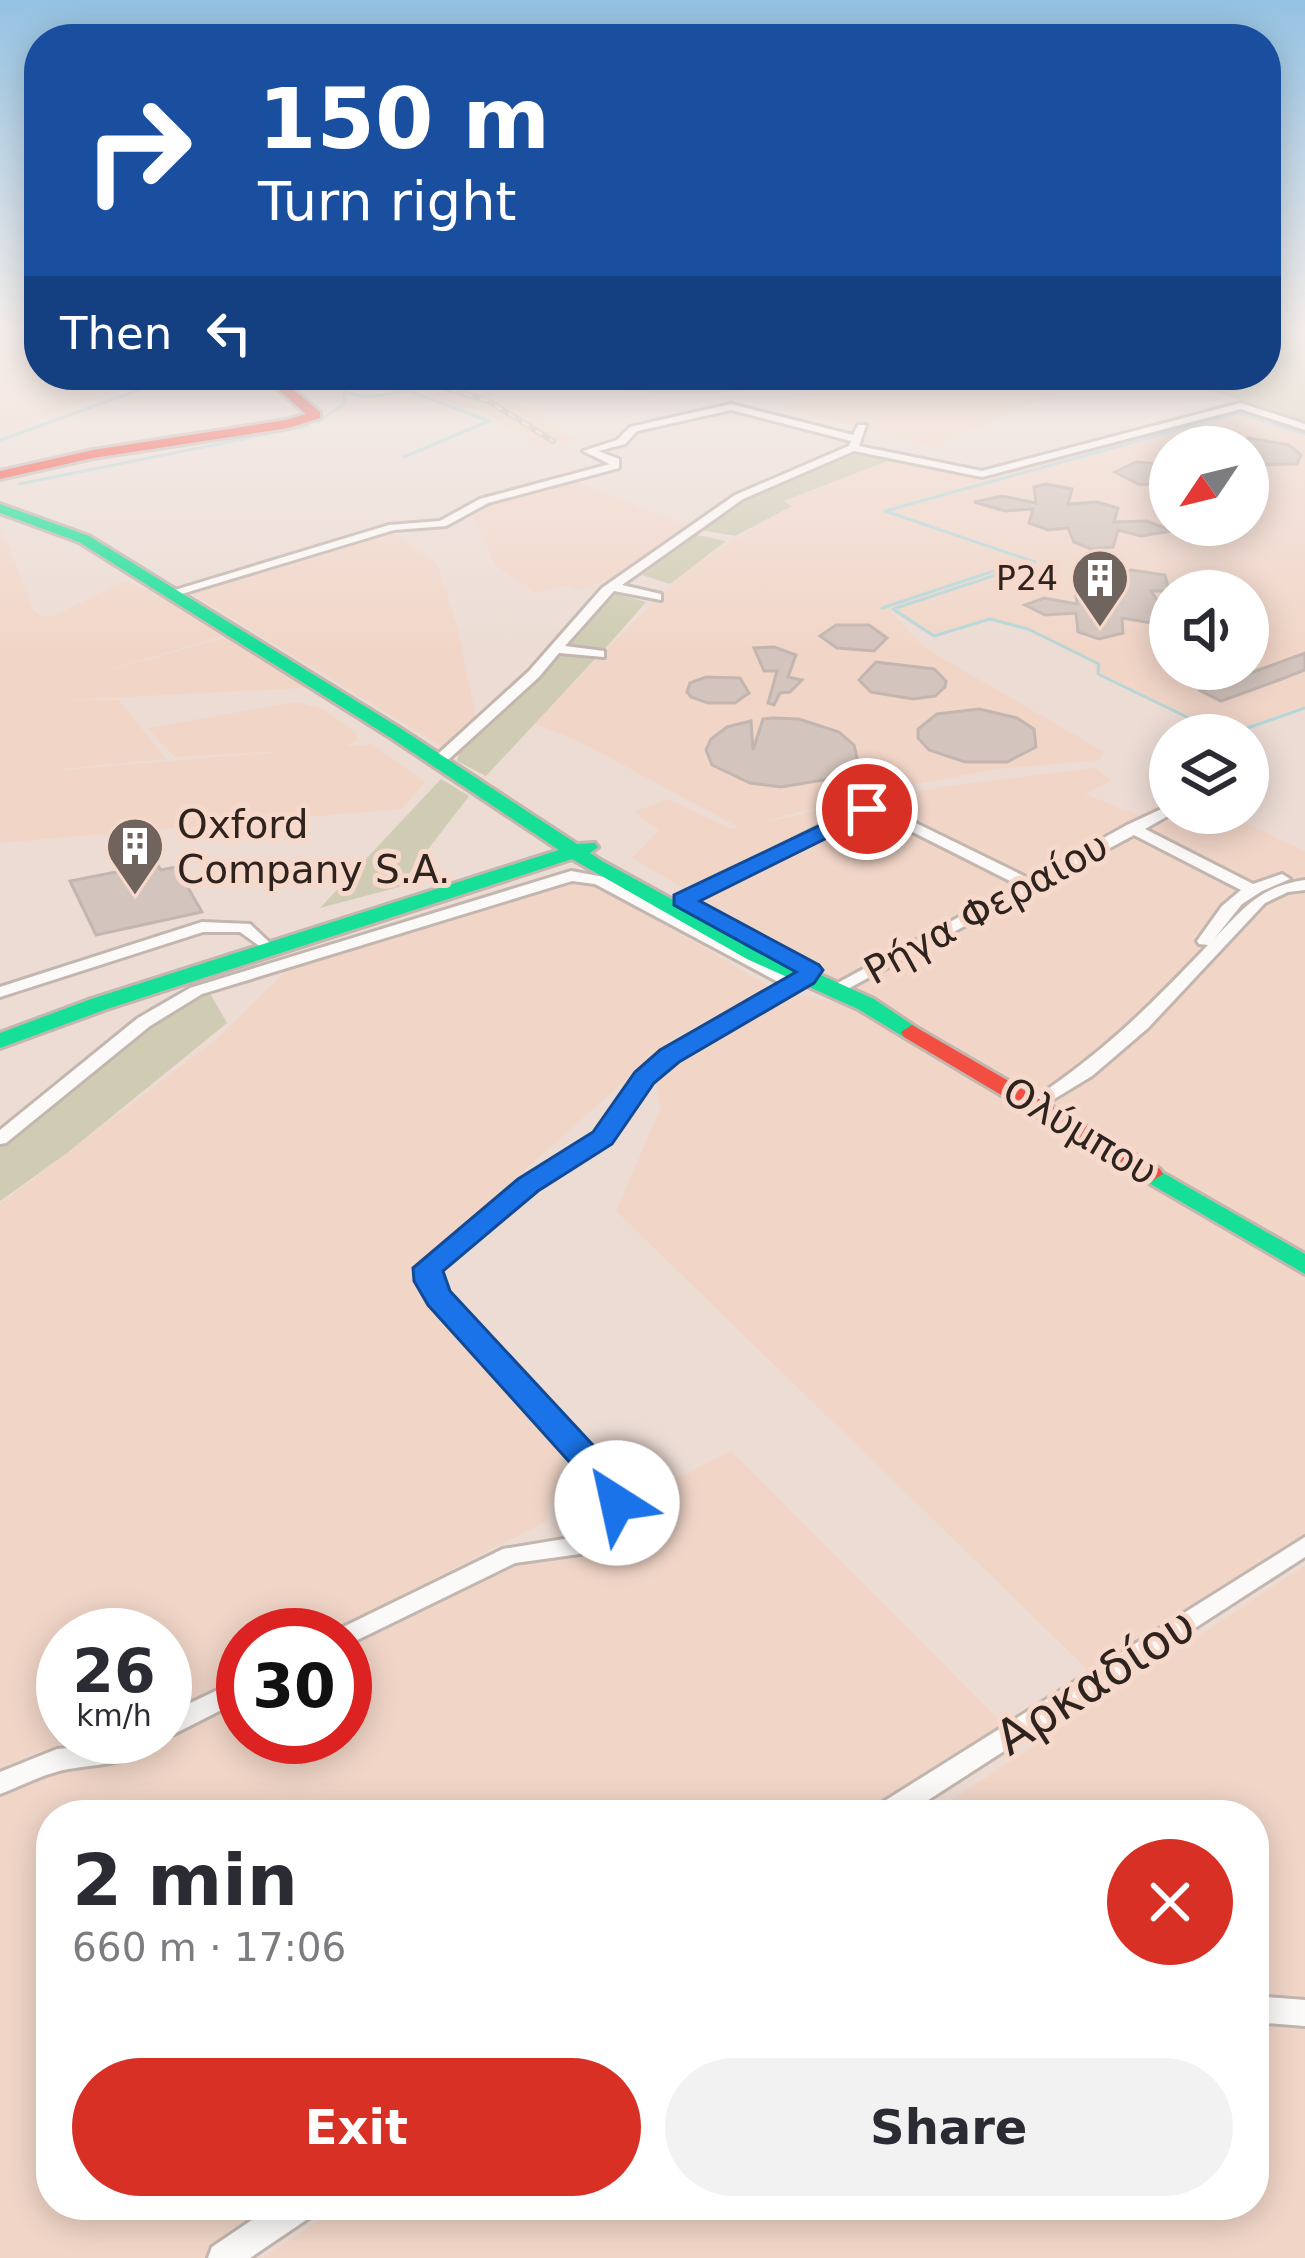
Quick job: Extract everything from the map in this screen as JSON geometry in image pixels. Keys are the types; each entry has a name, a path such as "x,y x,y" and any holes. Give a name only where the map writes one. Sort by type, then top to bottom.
{"main road":[{"path":"0,475 203,437"},
{"path":"0,508 84,539 448,762 578,849 803,977"},
{"path":"0,1041 99,1004 546,873 578,849"},
{"path":"7,1018 578,849 682,900 803,977"},
{"name":"Ολύμπου","path":"803,977 848,993 1305,1265"}],"street":[{"path":"171,593 393,527 442,524 484,501 615,466 615,461 588,451 626,437"},
{"path":"448,762 613,587 739,497 857,438 982,475 1122,437"},
{"path":"613,587 657,597"},
{"path":"556,649 600,654"},
{"path":"682,900 858,812 880,809 1028,884"},
{"name":"Ρήγα Φεραίου","path":"848,993 1028,884 1149,820"},
{"name":"Ρήγα Φεραίου","path":"1132,828 1249,888"},
{"path":"0,1139 144,1022 196,991 489,900 546,873 599,880 803,977"},
{"path":"1185,974 1231,903 1249,888 1302,878"},
{"path":"1036,1105 1086,1072 1142,1024 1260,900 1302,878"},
{"path":"0,992 202,927 244,927 261,942"},
{"path":"372,1624 511,1555 586,1544 610,1531 617,1503 610,1486 439,1298 428,1268 528,1185 603,1138 645,1078 670,1056 803,977"},
{"name":"Αρκαδίου","path":"907,1800 1305,1546"},
{"path":"0,1783 47,1764"},
{"path":"1269,2010 1305,2013"},
{"path":"224,2258 279,2220"}],"shaded area":[{"path":"525,437 575,440 540,447"},
{"path":"896,437 954,437 931,447"},
{"path":"1149,437 1149,546 1269,546 1269,437 1305,437 1305,706 1269,718 1269,714 1178,714 1098,675 1094,664 1021,627 988,620 931,636 887,608 925,648 1104,752 1099,760 998,769 878,791 758,823 946,786 1096,768 1111,781 1085,794 1138,815 1149,810 1149,834 1269,834 1305,851 1305,1256 632,858 659,830 634,812 668,799 731,829 738,827 584,744 535,723 682,573 790,505 777,498 895,458 981,480"},
{"path":"852,451 893,459 783,501 792,506 735,536 702,530 754,493"},
{"path":"572,480 689,527 627,573 576,591 566,585 537,593 495,566 471,509"},
{"path":"0,524 34,611 42,616 54,616 124,581 178,601 232,633 82,678 227,637 270,660 305,688 65,700 119,700 166,759 23,773 289,751 175,757 147,728 296,702 323,709 357,734 357,740 346,746 372,744 425,782 402,809 0,843"},
{"path":"385,529 437,563 456,623 477,720 442,747 188,591"},
{"path":"696,535 726,541 670,584 642,575"},
{"path":"616,594 646,602 602,652 567,645"},
{"path":"555,657 596,658 486,776 457,761 459,753"},
{"path":"441,779 469,796 399,887 320,908"},
{"path":"573,880 596,884 772,988 672,1039 411,1271 568,1449 545,1522 372,1610 216,1608 216,1688 192,1700 192,1608 36,1608 36,1752 0,1769 0,1204 219,1037 288,969"},
{"path":"209,992 227,1023 0,1201 0,1146 167,1016"},
{"path":"794,994 858,1007 1305,1271 1305,1540 1094,1676 616,1211 661,1107 655,1080 695,1049"},
{"path":"731,1451 1008,1729 898,1800 36,1800 36,2220 262,2220 206,2258 0,2258 0,1796 42,1777 104,1764 192,1764 192,1726 216,1714 216,1764 372,1764 372,1633"},
{"path":"1305,1565 1305,2258 263,2258 320,2220 1269,2220 1269,1800 952,1800"}],"building":[{"path":"1269,442 1289,445 1301,455 1297,464 1269,465"},
{"path":"1136,462 1149,463 1149,484 1138,484 1115,472"},
{"path":"1046,484 1072,489 1068,504 1097,502 1118,508 1114,522 1147,521 1149,535 1118,530 1113,547 1091,549 1074,542 1068,528 1048,530 1029,523 1033,509 1005,511 974,502 1002,496 1036,503 1034,487"},
{"path":"1149,573 1149,622 1122,618 1123,633 1099,639 1078,632 1076,613 1045,615 1025,605 1044,598 1077,604 1075,588 1085,584 1124,589 1122,574"},
{"path":"836,625 869,625 887,638 874,651 837,648 820,636"},
{"path":"774,647 796,655 788,677 802,680 790,692 780,693 774,705 768,703 777,671 764,671 754,648"},
{"path":"1305,653 1305,670 1269,684 1269,666"},
{"path":"876,662 934,669 946,681 945,687 935,696 913,699 871,692 859,680"},
{"path":"706,677 740,678 749,693 735,703 708,703 691,697 687,692 690,683"},
{"path":"1204,690 1251,690 1221,701"},
{"path":"979,709 1017,718 1034,729 1036,747 1007,762 965,762 929,750 918,738 918,729 937,714"},
{"path":"763,719 799,719 839,732 854,745 853,767 835,778 781,787 750,783 712,765 706,750 711,739 727,727 751,721 753,750"},
{"name":"Oxford Company S.A.","path":"157,864 161,870 176,867 202,912 96,935 70,881"}],"waterway":[{"path":"0,440 7,437"},
{"path":"19,484 251,437"},
{"path":"404,457 450,437"},
{"path":"1151,437 885,511 1035,562 893,609 934,636 990,619 1028,629 1099,664 1098,674 1181,714"},
{"path":"882,608 1018,563"},
{"path":"1269,720 1305,708"}],"railway":[{"path":"547,437 553,441"}],"traffic: fast":[{"path":"0,508 84,539 394,732 595,865 755,954 866,1004 912,1032"},
{"path":"0,1041 99,1004 588,847"},
{"path":"1151,1174 1305,1265"}],"traffic: jam":[{"path":"0,475 201,437"},
{"path":"912,1032 1151,1174"}],"place":[{"name":"P24","path":"1100,629"},
{"name":"Oxford Company S.A.","path":"135,897"}],"route":[{"path":"617,1503 604,1479 439,1298 428,1268 528,1185 603,1138 645,1078 670,1056 805,978 810,970 682,900 867,809"}]}
